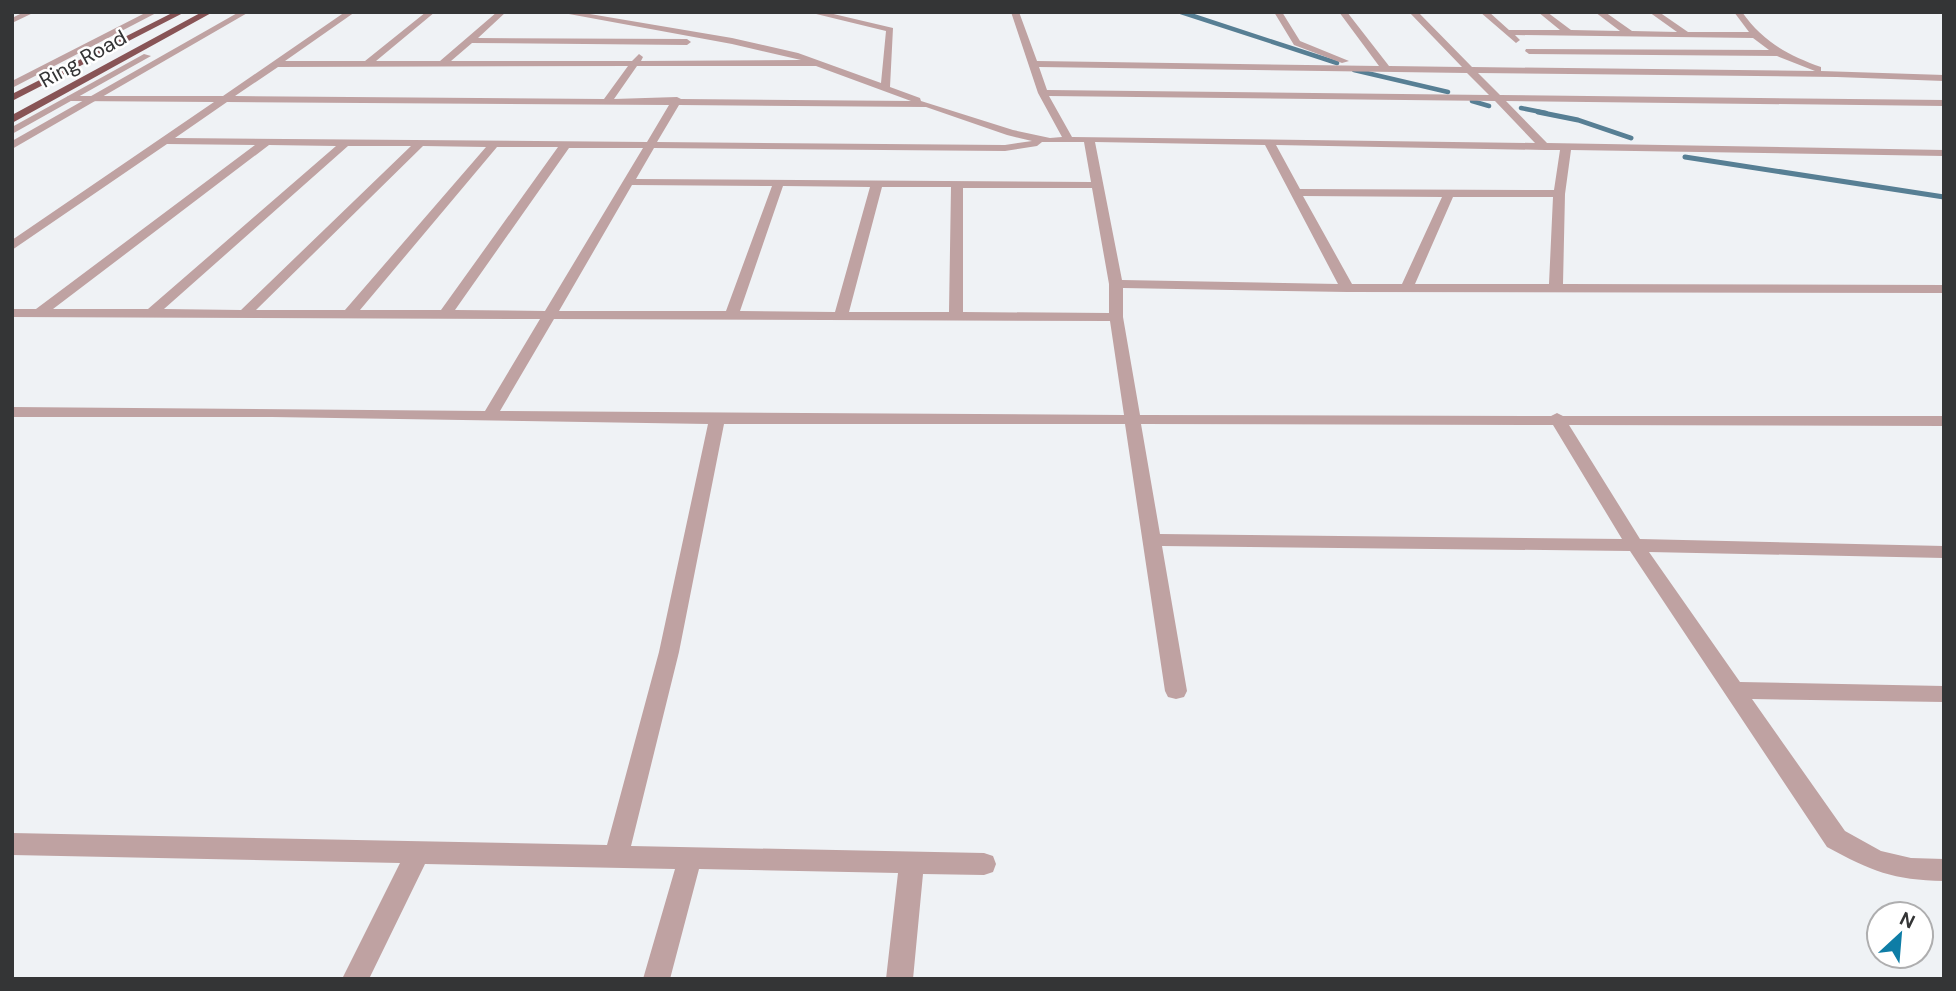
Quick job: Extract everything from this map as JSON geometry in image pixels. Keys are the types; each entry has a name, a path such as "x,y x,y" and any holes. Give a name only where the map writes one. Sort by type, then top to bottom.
{"highway":[{"name":"Ring Road","path":"12,98 181,12"},
{"name":"Ring Road","path":"12,120 209,12"}],"street":[{"path":"12,21 32,12"},
{"path":"12,74 135,12"},
{"path":"12,85 154,12"},
{"path":"12,131 225,12"},
{"path":"12,146 246,12"},
{"path":"12,246 351,12"},
{"path":"367,64 431,12"},
{"path":"442,64 502,12"},
{"path":"562,12 732,41 798,56 1012,133 1051,141"},
{"path":"812,12 887,23 890,30 885,87"},
{"path":"1015,12 1043,93 1068,139"},
{"path":"1278,12 1297,43 1360,66"},
{"path":"1343,12 1385,67"},
{"path":"1413,12 1545,147"},
{"path":"1484,12 1552,71"},
{"path":"1542,12 1568,32"},
{"path":"1599,12 1629,33"},
{"path":"1653,12 1686,34"},
{"path":"1738,12 1754,35 1778,53 1833,73"},
{"path":"1506,32 1754,35"},
{"path":"470,40 732,41"},
{"path":"608,100 650,42"},
{"path":"1529,51 1778,53"},
{"path":"278,64 818,63"},
{"path":"1034,64 1833,73 1944,78"},
{"path":"1043,93 1944,103"},
{"path":"71,98 677,100 928,104"},
{"path":"490,415 677,100"},
{"path":"166,141 1005,148 1068,139 1089,139 1944,153"},
{"path":"1089,139 1116,284 1116,317 1130,419 1176,691"},
{"path":"39,313 266,142"},
{"path":"1269,142 1347,288"},
{"path":"151,314 345,143"},
{"path":"244,314 421,143"},
{"path":"348,315 495,144"},
{"path":"445,315 566,144"},
{"path":"1556,288 1559,194 1566,147"},
{"path":"628,182 1096,185"},
{"path":"731,316 779,183"},
{"path":"841,317 877,184"},
{"path":"956,317 957,184"},
{"path":"1296,191 1559,194"},
{"path":"1407,288 1449,193"},
{"path":"1116,284 1347,288 1944,289"},
{"path":"12,313 1116,317"},
{"path":"12,412 718,419 1557,418 1944,421"},
{"path":"1557,418 1635,545 1836,839 1876,861 1911,869 1944,870"},
{"path":"616,857 669,652 718,419"},
{"path":"1152,540 1635,545 1944,552"},
{"path":"1735,690 1944,694"},
{"path":"12,844 984,864"},
{"path":"355,979 418,852"},
{"path":"656,979 690,858"},
{"path":"899,979 912,863"}],"waterway":[{"path":"1181,12 1337,63"},
{"path":"1354,70 1448,92"},
{"path":"1472,101 1489,106"},
{"path":"1521,108 1546,113"},
{"path":"1538,112 1578,120 1631,138"},
{"path":"1685,157 1944,197"}]}
